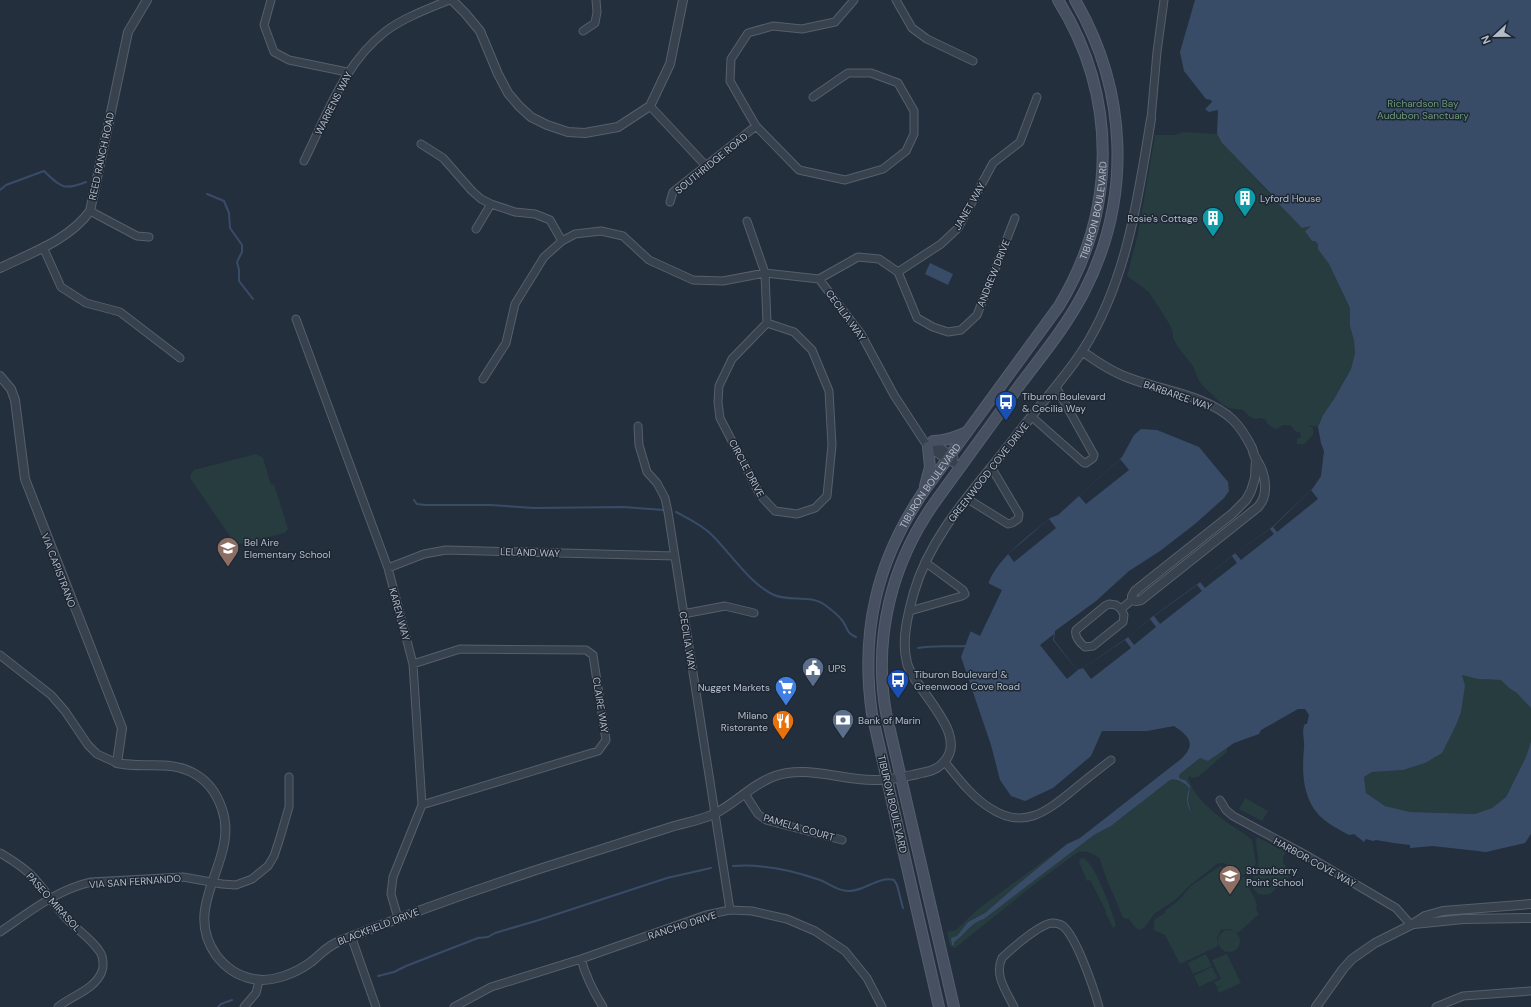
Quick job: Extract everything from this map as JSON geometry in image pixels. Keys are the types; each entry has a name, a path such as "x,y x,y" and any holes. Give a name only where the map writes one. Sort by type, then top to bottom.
{"main road":[{"name":"TIBURON BOULEVARD","path":"939,1007 874,722 870,698 868,667 870,628 877,590 887,560 904,522 924,491 1063,300 1074,279 1086,250 1097,213 1101,191 1103,160 1102,129 1098,98 1085,54 1073,25 1058,0"},
{"name":"TIBURON BOULEVARD","path":"954,1007 886,713 882,682 883,636 888,605 896,575 914,533 961,466 1060,332 1077,306 1097,264 1111,219 1116,188 1118,158 1115,111 1109,80 1100,50 1075,0"},
{"path":"924,491 930,467 928,442 952,439 968,432"}],"street":[{"name":"REED RANCH ROAD","path":"0,268 68,233 90,210 128,32 147,0"},
{"path":"271,0 264,25 274,52 289,60 347,72"},
{"name":"WARRENS WAY","path":"304,161 347,72 357,59 386,31 413,16 449,0"},
{"path":"452,0 480,31 498,74 508,93 518,106 531,117 556,128 568,132 585,133 618,127 650,106 670,64 683,0"},
{"path":"583,31 595,23 597,12 596,0"},
{"path":"813,97 848,73 871,73 898,84 914,111 914,134 906,151 883,169 845,180 799,170 756,126 730,81 731,59 748,34 773,26 802,29 835,22 854,0"},
{"path":"896,0 912,28 927,39 973,61"},
{"path":"1151,119 1157,52 1164,0"},
{"name":"JANET WAY","path":"898,272 941,244 958,228 994,162 1020,142 1023,137 1037,96"},
{"path":"650,106 707,167"},
{"name":"GREENWOOD COVE DRIVE","path":"945,762 950,749 951,741 949,732 941,716 910,671 907,662 905,643 910,611 925,562 944,528 966,498 1056,387 1082,351 1097,325 1109,299 1126,251 1136,206 1151,119"},
{"name":"SOUTHRIDGE ROAD","path":"670,202 673,192 707,167 756,126"},
{"path":"421,144 442,158 472,191 482,199 491,204 515,212 535,214 550,220 562,241"},
{"path":"476,229 491,204"},
{"path":"90,210 137,236 149,237"},
{"name":"ANDREW DRIVE","path":"898,272 917,318 933,327 948,332 961,330 976,315 1016,218"},
{"path":"747,221 765,273 767,324"},
{"name":"CECILIA WAY","path":"483,379 506,343 514,304 544,257 562,241 575,234 601,230 622,236 649,260 693,280 723,281 765,273 819,279 861,334 894,395 912,424 928,442 961,466"},
{"path":"43,247 61,287 86,303 120,312 180,358"},
{"path":"819,279 858,257 879,259 898,272"},
{"name":"KAREN WAY","path":"296,319 388,568 413,664 422,805 393,877 391,894 398,918"},
{"name":"CIRCLE DRIVE","path":"767,324 794,332 812,350 829,391 832,445 827,496 815,508 797,514 775,511 760,495 720,418 718,402 719,386 732,359 767,324"},
{"name":"BARBAREE WAY","path":"1082,351 1103,366 1119,374 1216,407 1231,419 1240,429 1248,440 1261,466 1265,488 1260,505 1141,600 1132,600"},
{"name":"VIA CAPISTRANO","path":"0,376 11,389 15,400 25,479 56,563 122,728 117,763"},
{"path":"1032,417 1084,463 1093,458 1094,455 1056,387"},
{"name":"CECILIA WAY","path":"638,426 639,445 647,472 657,483 665,498 730,910"},
{"name":"BARBAREE WAY","path":"1121,609 1132,600 1132,596 1135,592 1232,514 1246,500 1254,485 1256,458"},
{"path":"966,498 1008,524 1012,524 1018,519 1019,514 991,467"},
{"name":"LELAND WAY","path":"388,568 424,554 446,550 674,556"},
{"path":"910,611 965,594 963,590 925,562"},
{"path":"1114,604 1121,609 1124,617 1120,625 1093,646 1088,648 1083,645 1076,635 1078,628 1107,605 1114,604"},
{"path":"683,614 725,606 754,613"},
{"name":"CLAIRE WAY","path":"413,664 460,649 586,650 593,656 606,740 598,751 422,805"},
{"name":"BLACKFIELD DRIVE","path":"0,655 50,695 65,711 88,745 97,754 117,763 136,765 169,764 199,776 211,787 220,801 225,817 226,840 206,900 204,917 206,932 210,945 218,957 231,970 244,977 259,981 283,976 309,963 329,945 481,887 716,814 768,779 788,773 809,773 872,780 901,777"},
{"path":"901,777 933,770 945,762 963,784 989,808 1000,814 1020,818 1033,816 1047,810 1111,760"},
{"name":"VIA SAN FERNANDO","path":"0,932 50,898 70,888 91,882 183,877 236,885 252,879 268,866 274,856 289,807 289,777"},
{"name":"PAMELA COURT","path":"744,794 758,814 766,820 842,840"},
{"name":"HARBOR COVE WAY","path":"1220,800 1226,810 1233,816 1304,854 1396,908 1411,925"},
{"name":"PASEO MIRASOL","path":"0,853 34,878 67,919 98,950 102,956 103,971 93,984 58,1007"},
{"path":"1316,1007 1352,959 1375,943 1411,925 1425,916 1439,912 1531,904"},
{"name":"RANCHO DRIVE","path":"454,1007 491,987 581,959 706,916 730,910 752,911 787,919 815,931 845,951 867,978 879,998 882,1007"},
{"path":"1411,925 1463,919 1531,918"},
{"path":"1014,1007 999,977 999,964 1002,958 1042,926 1051,923 1060,925 1067,931 1092,981 1099,1007"},
{"path":"351,936 376,1007"},
{"path":"581,959 585,974 594,994 603,1007"},
{"path":"244,1007 256,993 259,981"},
{"path":"1436,1007 1463,996 1531,991"}],"green space":[{"path":"1182,132 1217,134 1222,143 1275,199 1311,225 1306,231 1318,244 1319,249 1329,264 1350,308 1350,326 1354,341 1355,353 1351,369 1323,415 1318,427 1307,425 1313,428 1313,435 1304,444 1297,444 1297,439 1301,437 1300,432 1296,432 1290,425 1283,425 1276,429 1267,424 1266,420 1260,418 1254,419 1243,410 1229,408 1222,404 1203,386 1199,381 1193,366 1178,347 1173,338 1170,325 1149,292 1127,276 1138,234 1155,135 1176,135"},
{"path":"256,454 263,458 271,485 274,484 288,529 285,533 236,545 190,478 194,470"},
{"path":"1462,675 1488,680 1501,680 1509,688 1531,700 1531,741 1526,757 1506,797 1492,808 1475,814 1410,812 1385,806 1366,793 1364,777 1372,772 1403,770 1416,765 1465,685"},
{"path":"1227,747 1227,752 1198,777 1188,777 1195,791 1205,804 1218,816 1252,840 1256,863 1249,873 1237,875 1226,864 1217,864 1189,886 1175,900 1154,914 1145,927 1139,930 1129,919 1123,918 1100,859 1090,853 1078,852 1036,883 955,948 950,946 947,932 956,930 978,909 1067,844 985,913 968,922 957,936 953,938 954,942 975,923 984,919 1094,835 1123,817 1170,780 1175,780 1185,784 1189,788 1187,800 1192,811 1188,800 1190,786 1180,779 1179,776 1200,758 1208,761"},
{"path":"1245,798 1268,811 1262,821 1239,809"},
{"path":"1257,837 1286,852 1283,857 1283,863 1292,874 1270,894 1258,894 1249,883 1254,879 1253,875 1258,865 1256,847"},
{"path":"1083,858 1092,868 1102,888 1116,925 1113,928 1090,880 1087,881 1079,862 1080,859"},
{"path":"1220,866 1227,868 1236,876 1245,877 1247,885 1255,898 1257,906 1256,909 1259,914 1238,933 1230,929 1221,930 1217,938 1218,946 1180,964 1165,935 1154,930 1154,921 1179,900 1191,886"},
{"path":"1229,930 1237,933 1240,941 1237,949 1229,952 1221,949 1218,941 1221,933"},
{"path":"1206,954 1212,966 1193,974 1188,963"},
{"path":"1227,954 1241,983 1219,993 1217,988 1223,985 1217,987 1214,982 1221,979 1212,960"},
{"path":"1212,967 1218,978 1199,987 1194,976"}],"water":[{"path":"1195,0 1531,0 1531,708 1517,693 1501,680 1478,679 1462,675 1465,685 1461,712 1442,753 1425,763 1403,770 1372,772 1364,777 1366,793 1385,806 1410,812 1475,814 1492,808 1506,797 1526,757 1531,741 1531,834 1525,843 1486,852 1433,846 1410,848 1410,845 1366,839 1364,842 1354,834 1349,835 1332,826 1318,814 1306,791 1303,774 1303,730 1305,724 1307,724 1309,715 1305,709 1298,709 1261,730 1259,734 1234,743 1208,761 1200,758 1181,773 1179,776 1180,779 1185,780 1190,786 1188,800 1191,812 1187,800 1189,788 1180,781 1170,780 1111,826 1094,835 984,919 971,926 954,942 954,945 952,945 951,938 957,936 968,922 985,913 1067,844 1080,838 1181,759 1186,754 1190,745 1184,733 1174,726 1147,731 1102,731 1091,756 1053,788 1025,801 1011,796 1000,780 991,745 961,657 990,579 1001,561 1050,518 1058,515 1122,457 1134,435 1141,429 1157,430 1199,447 1228,482 1229,491 1224,498 1195,524 1160,551 1129,571 1096,601 1055,631 1054,640 1077,670 1083,668 1127,638 1234,554 1271,528 1313,488 1321,476 1324,451 1318,427 1323,415 1351,369 1355,353 1354,341 1350,326 1350,308 1329,264 1318,249 1318,244 1315,241 1312,241 1305,231 1311,226 1302,228 1222,143 1217,134 1218,110 1209,112 1205,109 1212,102 1211,100 1206,99 1184,71 1180,52"},
{"path":"930,263 953,274 948,285 925,274"}],"pier":[{"path":"1120,459 1129,470 1086,504 1079,496"},
{"path":"1311,490 1318,499 1277,532 1273,527"},
{"path":"1049,519 1056,528 1014,562 1008,554"},
{"path":"1270,529 1274,534 1241,560 1235,553"},
{"path":"1232,556 1237,563 1205,588 1200,582"},
{"path":"988,583 1002,590 980,636 970,631"},
{"path":"1197,585 1202,591 1160,624 1154,616"},
{"path":"1150,619 1156,627 1134,645 1128,637"},
{"path":"1054,634 1053,640 1078,670 1067,679 1040,645"},
{"path":"1125,640 1131,648 1091,679 1083,668"}],"waterway":[{"path":"0,190 6,185 44,171 54,181 63,186 67,187 86,182"},
{"path":"207,194 224,201 229,213 230,228 242,245 242,252 237,262 239,281 253,299"},
{"path":"414,500 417,504 425,505 490,505 534,508 623,507 664,510"},
{"path":"676,512 708,531 741,568 765,590 780,597 813,600 825,605 838,616 848,631 856,637"},
{"path":"918,648 936,646 965,646"},
{"path":"733,866 754,866 786,870 817,879 844,891 854,891 882,880 894,880 897,885 903,908"},
{"path":"378,976 394,972 478,938 488,937 495,933 667,878 711,868"},
{"path":"218,1007 221,1004 232,1000"}],"place":[{"name":"Lyford House","path":"1245,218"},
{"name":"Rosie's Cottage","path":"1213,238"},
{"name":"Tiburon Boulevard & Cecilia Way","path":"1006,422"},
{"name":"Bel Aire Elementary School","path":"228,568"},
{"name":"UPS","path":"813,688"},
{"name":"Tiburon Boulevard & Greenwood Cove Road","path":"898,700"},
{"name":"Nugget Markets","path":"786,706"},
{"name":"Milano Ristorante","path":"783,740"},
{"name":"Bank of Marin","path":"843,740"},
{"name":"Strawberry Point School","path":"1230,896"}],"park label":[{"name":"Richardson Bay Audubon Sanctuary","path":"1423,108"}]}
